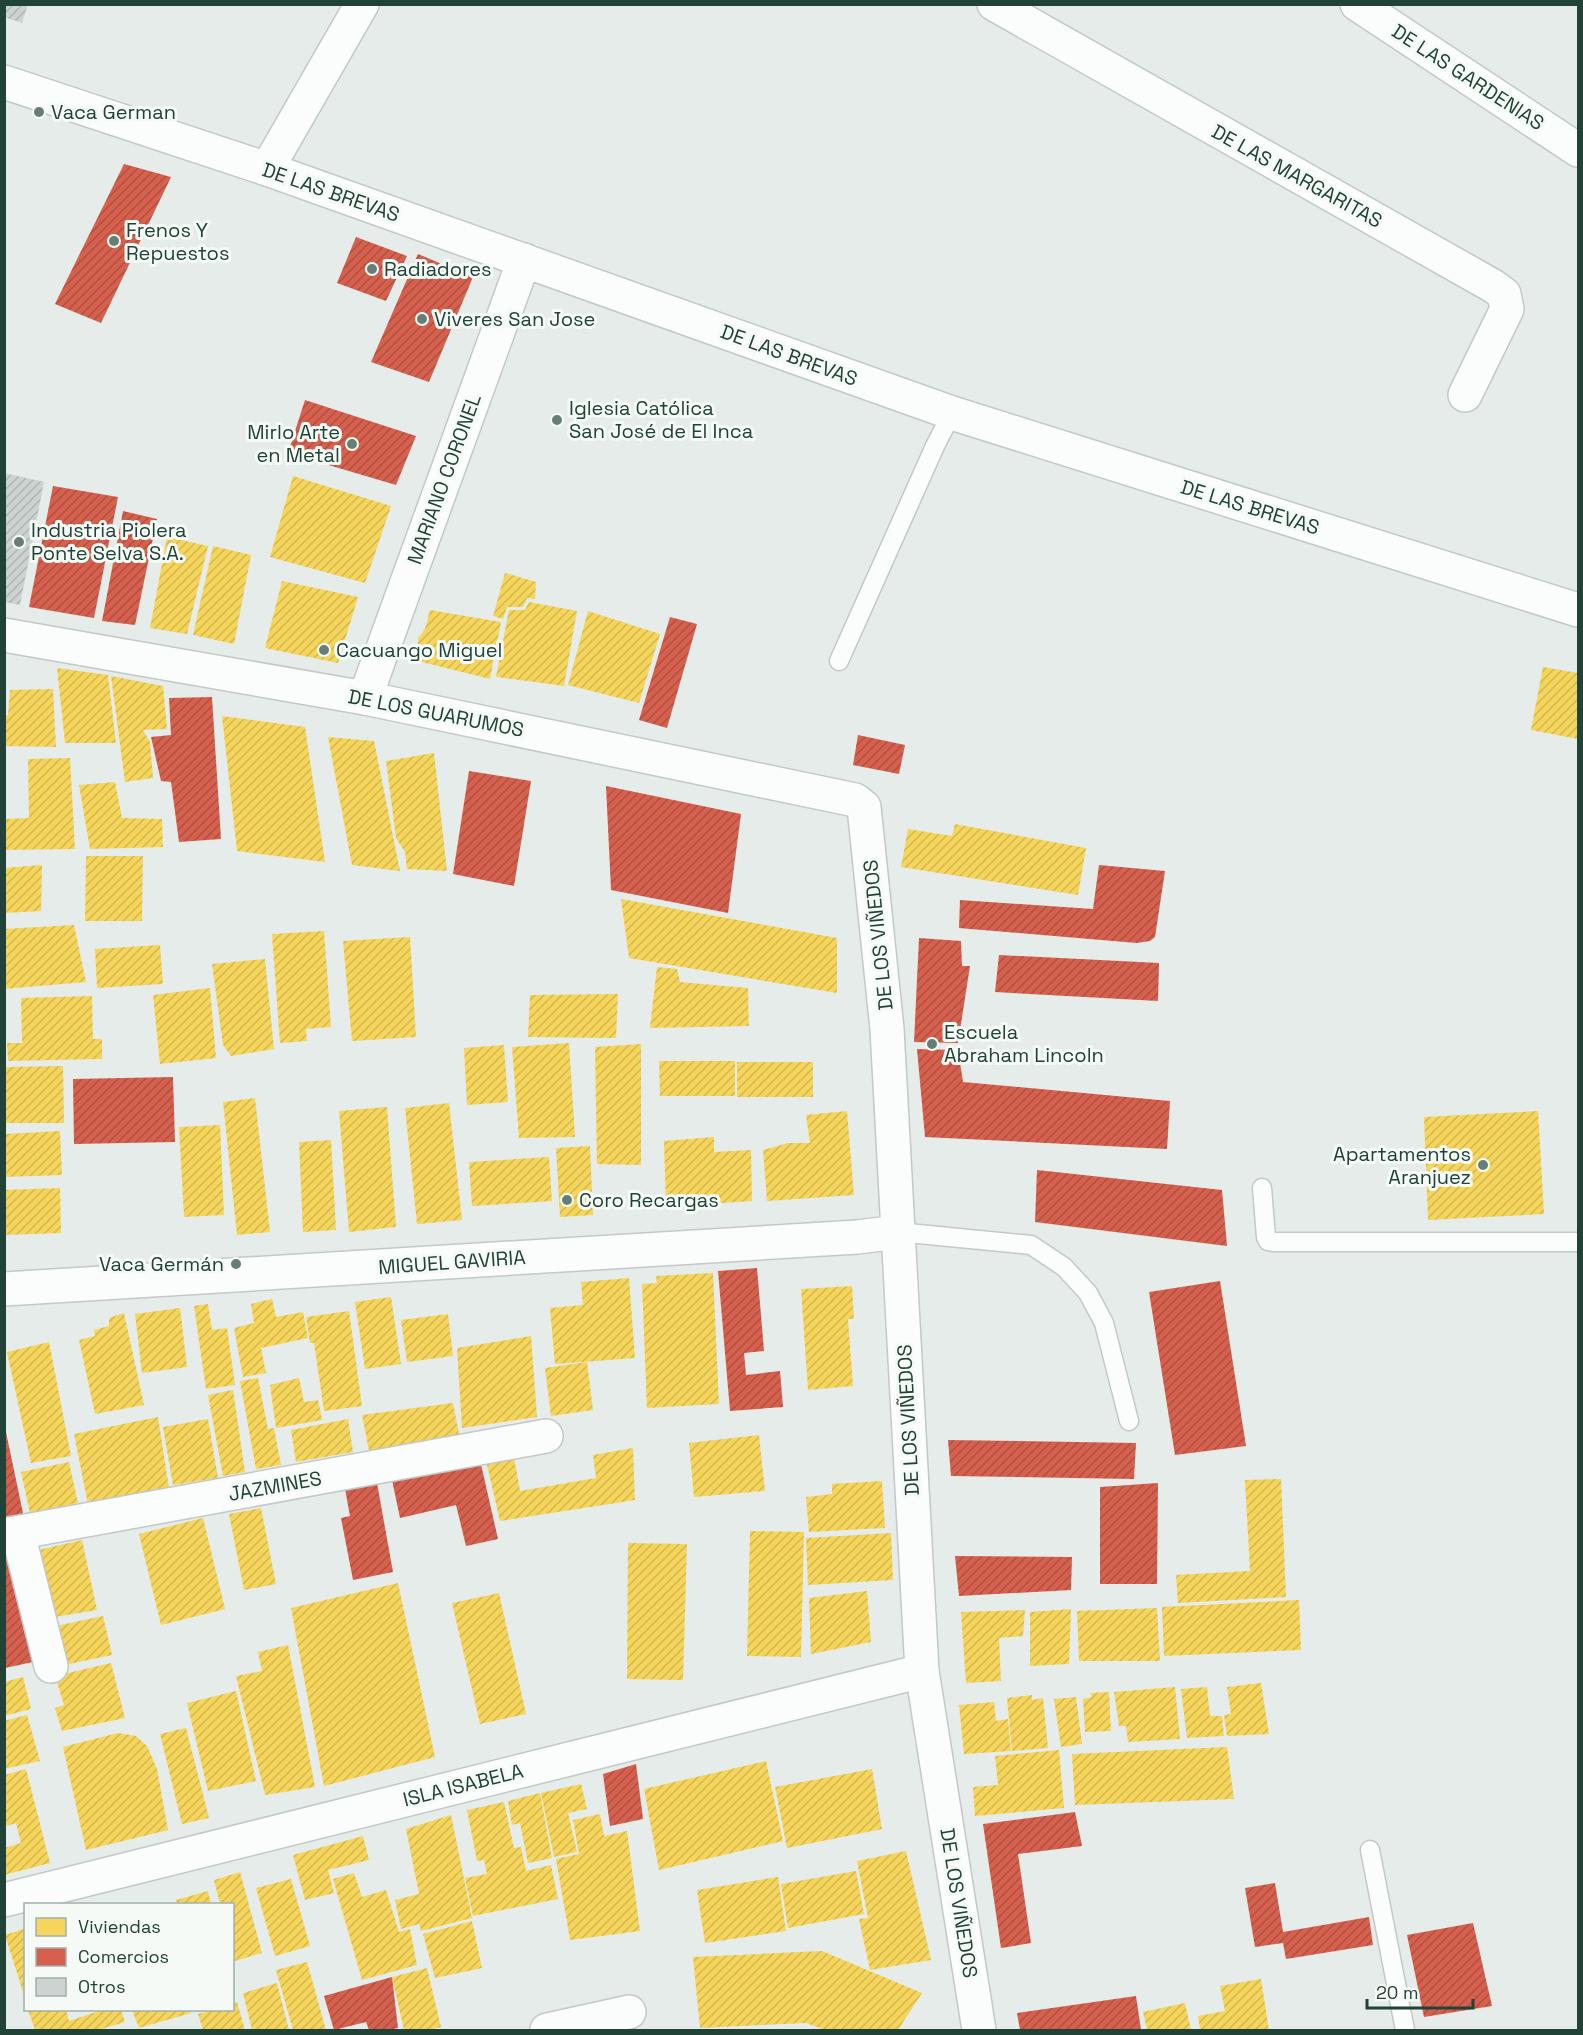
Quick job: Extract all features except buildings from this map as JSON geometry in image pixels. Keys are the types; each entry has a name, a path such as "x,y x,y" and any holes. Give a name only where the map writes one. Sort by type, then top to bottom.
{"street":[{"path":"267,169 362,4"},
{"name":"DE LAS MARGARITAS","path":"994,4 1504,294 1507,309 1465,395"},
{"name":"DE LAS GARDENIAS","path":"1357,4 1578,150"},
{"name":"DE LAS BREVAS","path":"4,82 267,169 952,414 1578,610"},
{"name":"MARIANO CORONEL","path":"365,698 524,260"},
{"name":"DE LOS GUARUMOS","path":"4,635 365,698 855,800 864,807"},
{"name":"DE LOS VIÑEDOS","path":"864,807 888,1029 922,1671 979,2031"},
{"name":"MIGUEL GAVIRIA","path":"4,1289 810,1240 898,1232"},
{"name":"JAZMINES","path":"11,1534 546,1436"},
{"path":"11,1534 51,1666"},
{"name":"ISLA ISABELA","path":"4,1900 922,1671"},
{"path":"547,2031 629,2012"}],"lane":[{"path":"839,661 935,446 952,414"},
{"path":"1262,1188 1266,1237 1268,1241 1273,1242 1578,1242"},
{"path":"898,1232 1031,1245 1064,1267 1088,1293 1104,1323 1129,1421"},
{"path":"1370,1850 1406,2031"}],"place":[{"name":"Vaca German","path":"39,112"},
{"name":"Frenos Y Repuestos","path":"114,241"},
{"name":"Radiadores","path":"372,269"},
{"name":"Viveres San Jose","path":"422,319"},
{"name":"Iglesia Católica San José de El Inca","path":"557,420"},
{"name":"Mirlo Arte en Metal","path":"352,444"},
{"name":"Industria Piolera Ponte Selva S.A.","path":"19,542"},
{"name":"Cacuango Miguel","path":"324,650"},
{"name":"Escuela Abraham Lincoln","path":"932,1044"},
{"name":"Apartamentos Aranjuez","path":"1483,1165"},
{"name":"Coro Recargas","path":"567,1200"},
{"name":"Vaca Germán","path":"236,1264"}]}
